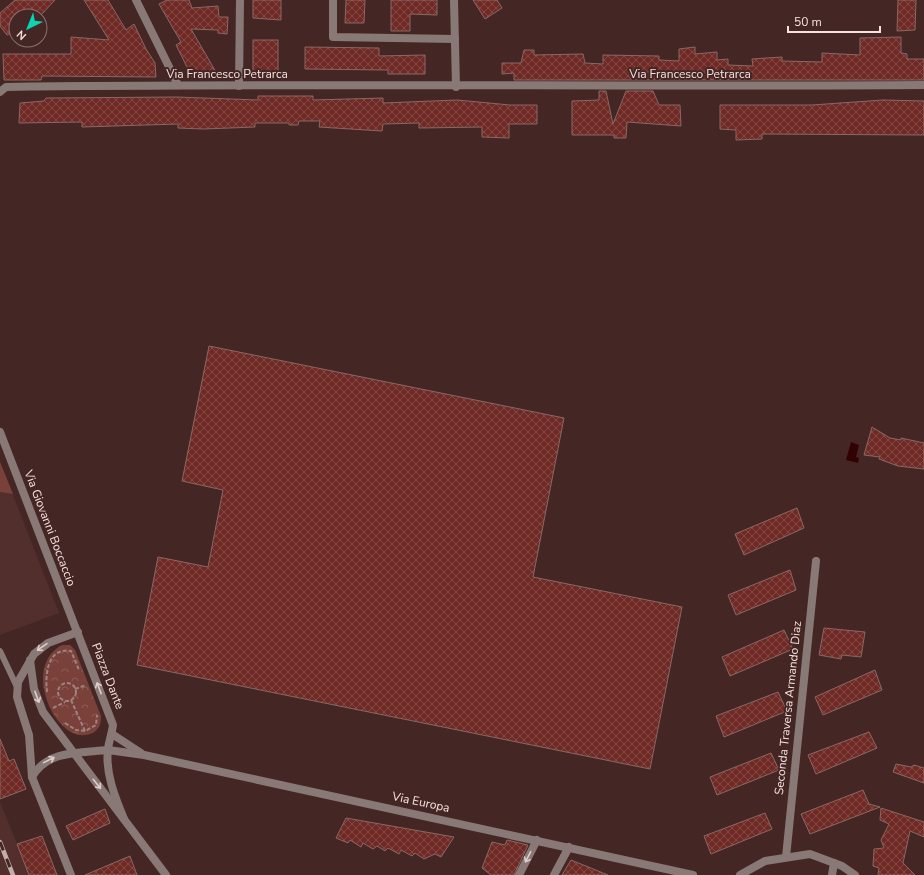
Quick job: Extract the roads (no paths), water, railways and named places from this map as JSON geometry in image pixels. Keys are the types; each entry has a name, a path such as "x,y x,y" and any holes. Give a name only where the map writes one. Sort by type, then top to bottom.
{"street":[{"path":"136,0 178,85"},
{"path":"238,86 240,0"},
{"path":"334,0 333,37 455,39"},
{"path":"454,0 456,87"},
{"name":"Via Francesco Petrarca","path":"0,92 6,87 178,85 456,87 924,85"},
{"name":"Via Giovanni Boccaccio","path":"0,432 78,632"},
{"name":"Seconda Traversa Armando Diaz","path":"786,856 816,561"},
{"name":"Piazza Dante","path":"17,687 30,659 38,651 48,644 78,632 113,724 108,750 109,770 113,792 124,819"},
{"path":"30,659 34,689 43,712 72,753 166,875"},
{"path":"17,687 18,703 29,735 32,777 71,875"},
{"name":"Via Europa","path":"112,734 144,755"},
{"path":"32,777 38,767 48,760 72,753 108,750"},
{"name":"Via Europa","path":"108,750 144,755 693,875"},
{"path":"519,875 537,840"},
{"path":"554,875 569,847"},
{"path":"740,875 765,861 786,856 810,854 842,866 855,875"},
{"path":"832,875 834,863"}],"lane":[{"path":"0,651 17,687"}],"railway":[{"path":"0,842 13,875"}]}
